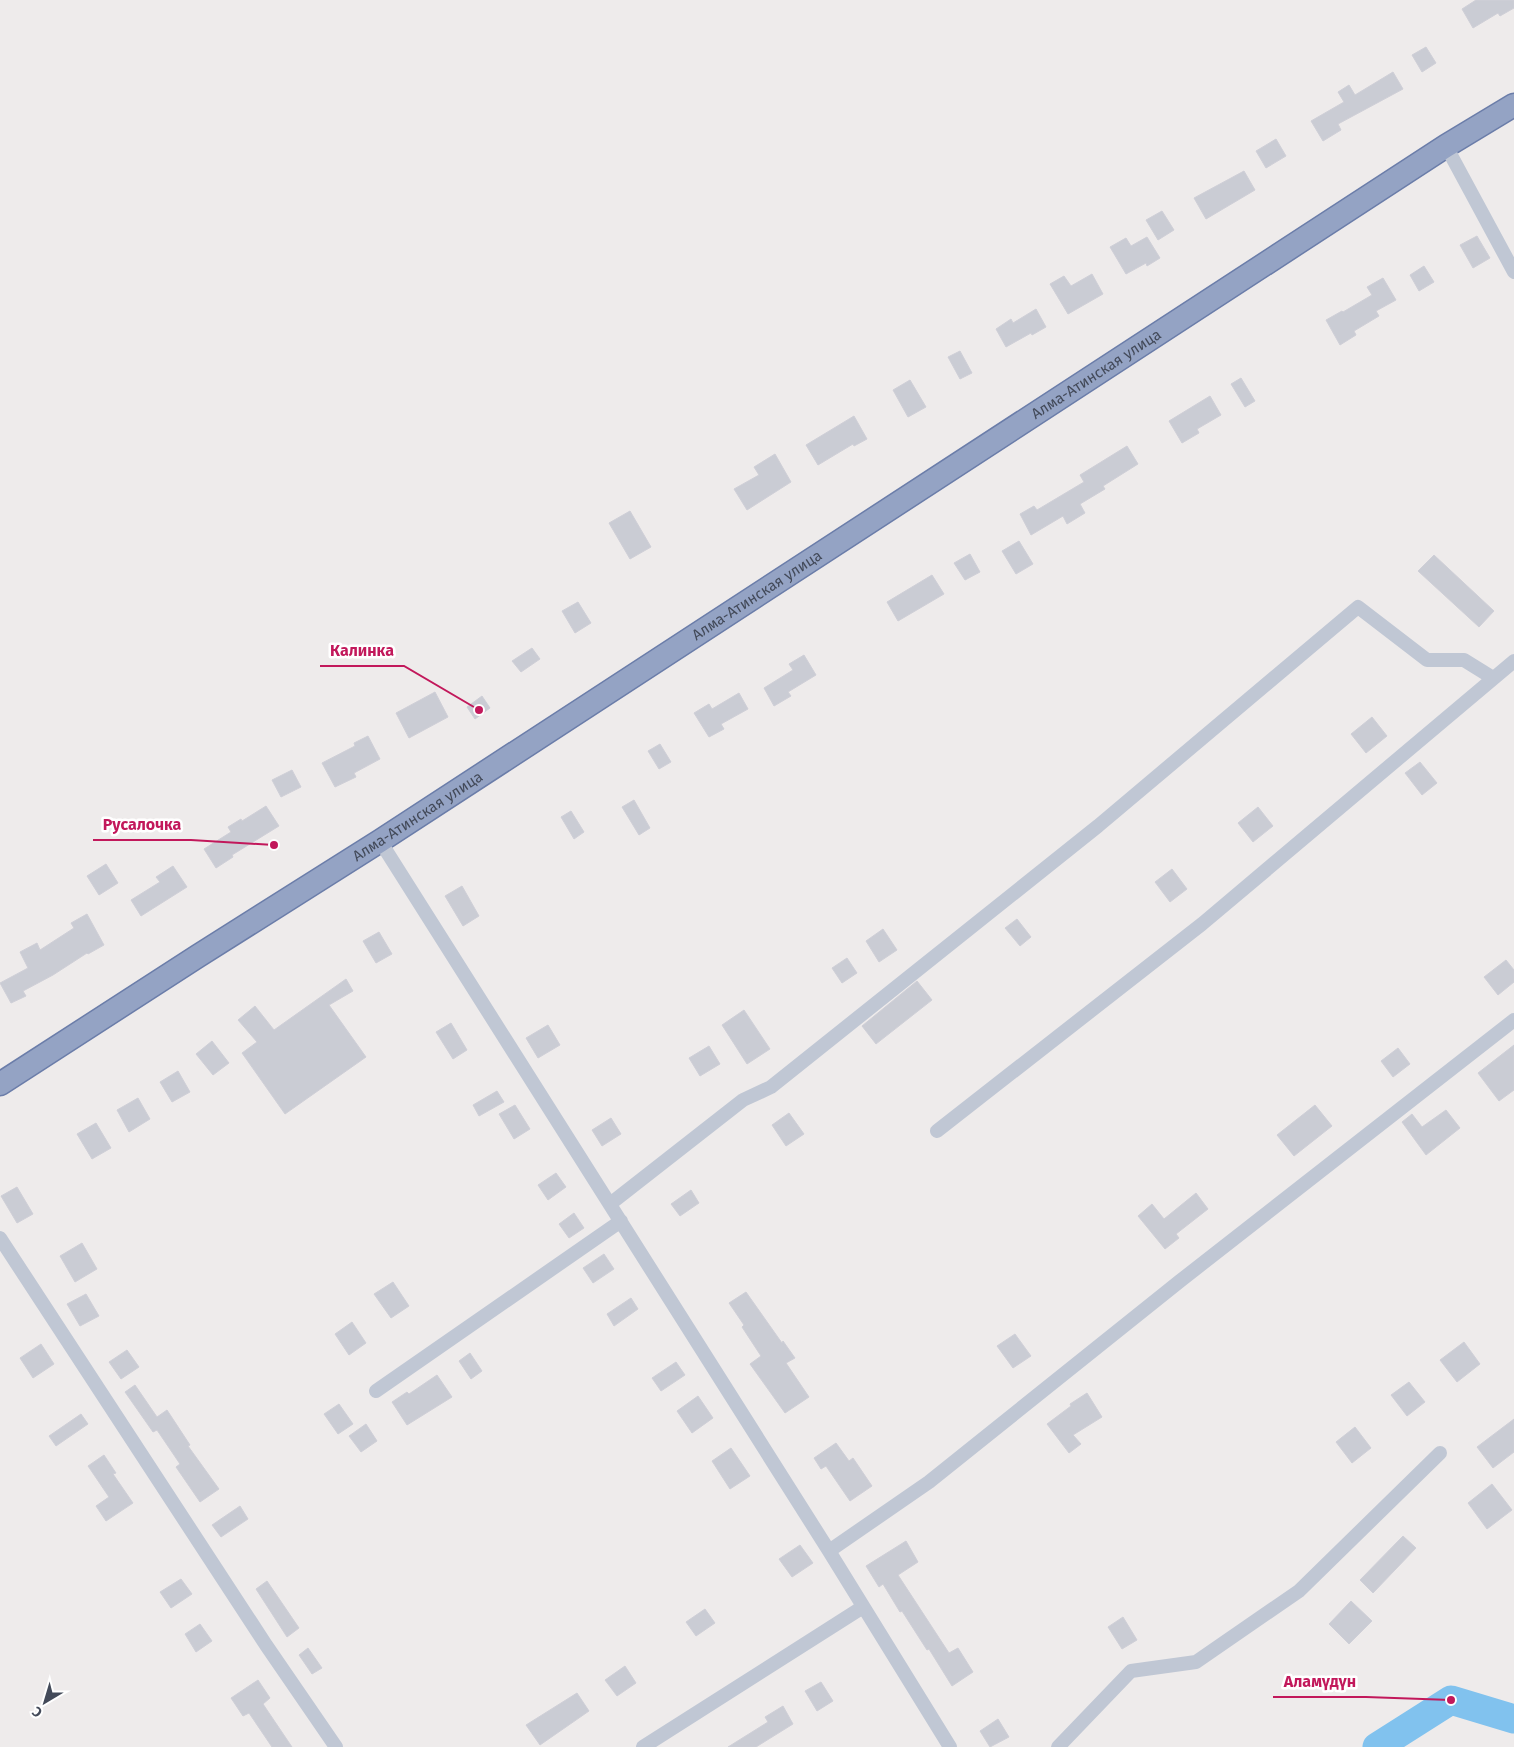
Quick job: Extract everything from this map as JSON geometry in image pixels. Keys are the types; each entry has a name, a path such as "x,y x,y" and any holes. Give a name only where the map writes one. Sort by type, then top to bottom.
{"highway":[{"name":"Алма-Атинская улица","path":"0,1084 380,841 1446,146 1514,105"}],"street":[{"path":"1446,146 1514,272"},
{"path":"610,1204 743,1100 771,1087 936,956 1098,826 1358,606 1426,660 1464,660 1493,678"},
{"path":"937,1131 1202,924 1514,661"},
{"path":"380,841 830,1551 950,1747"},
{"path":"830,1551 929,1482 1188,1275 1514,1020"},
{"path":"376,1391 621,1221"},
{"path":"0,1238 261,1637 336,1747"},
{"path":"1058,1747 1131,1671 1196,1662 1299,1591 1440,1453"},
{"path":"643,1747 864,1607"}],"building":[{"path":"1476,0 1514,0 1514,8 1500,16 1498,13 1473,28 1462,9"},
{"path":"1426,47 1436,63 1422,72 1412,55"},
{"path":"1393,72 1403,89 1338,124 1341,130 1323,141 1311,121 1344,102 1338,92 1349,85 1355,95"},
{"path":"1276,139 1286,156 1266,168 1256,151"},
{"path":"1244,171 1255,190 1206,219 1194,198"},
{"path":"1162,211 1174,230 1158,240 1146,220"},
{"path":"1477,236 1490,258 1473,268 1460,245"},
{"path":"1147,237 1160,258 1147,266 1146,263 1126,274 1110,247 1126,238 1131,246"},
{"path":"1424,266 1434,282 1419,291 1410,275"},
{"path":"1092,274 1103,294 1068,314 1050,284 1064,276 1071,286"},
{"path":"1383,278 1396,300 1376,311 1379,316 1354,331 1356,335 1340,345 1326,320 1372,295 1367,287"},
{"path":"1036,309 1046,327 1006,347 996,329 1011,319 1013,323"},
{"path":"960,351 972,373 960,379 948,357"},
{"path":"1241,378 1255,401 1245,407 1231,384"},
{"path":"910,380 926,407 908,417 893,390"},
{"path":"1210,396 1221,415 1197,429 1199,433 1182,443 1169,421"},
{"path":"854,416 867,439 854,446 853,444 818,465 806,445"},
{"path":"1127,446 1138,464 1103,486 1105,489 1080,504 1085,513 1067,524 1063,516 1031,535 1020,514 1034,506 1037,510 1084,482 1080,475"},
{"path":"775,454 791,482 747,510 734,489 759,475 754,467"},
{"path":"630,511 651,547 630,559 609,523"},
{"path":"1019,541 1033,564 1016,574 1002,551"},
{"path":"970,554 980,572 965,580 954,563"},
{"path":"1434,555 1494,611 1479,627 1418,571"},
{"path":"932,575 944,594 898,621 887,602"},
{"path":"578,602 591,623 575,633 562,611"},
{"path":"532,648 540,659 521,672 512,661"},
{"path":"804,655 816,675 788,692 791,696 774,706 764,688 793,670 789,664"},
{"path":"435,692 448,717 409,738 396,713"},
{"path":"739,693 748,709 721,724 724,729 709,737 694,713 709,704 712,709"},
{"path":"482,696 490,708 475,719 467,707"},
{"path":"1372,717 1387,736 1366,753 1351,734"},
{"path":"368,736 380,759 354,773 356,777 335,787 322,763 355,746 354,743"},
{"path":"660,744 671,762 659,769 648,751"},
{"path":"1420,762 1437,783 1422,795 1405,773"},
{"path":"292,770 301,787 281,797 272,780"},
{"path":"634,800 650,828 639,835 622,807"},
{"path":"266,806 279,826 232,855 233,857 216,868 204,849 231,832 228,827 241,819 242,821"},
{"path":"1258,807 1273,826 1253,842 1238,823"},
{"path":"571,811 584,832 574,839 561,817"},
{"path":"106,864 118,883 99,895 87,876"},
{"path":"173,866 187,887 141,916 131,900 160,882 156,877"},
{"path":"1172,869 1187,889 1170,902 1155,882"},
{"path":"462,886 479,916 463,926 445,896"},
{"path":"87,914 104,945 23,991 26,996 11,1003 0,983 28,968 20,952 37,943 40,950 74,928 71,923"},
{"path":"1017,919 1031,937 1020,946 1005,928"},
{"path":"883,929 897,950 879,962 866,941"},
{"path":"379,932 392,954 376,963 363,941"},
{"path":"847,958 857,973 842,983 832,968"},
{"path":"1506,960 1514,970 1514,982 1498,995 1484,977"},
{"path":"346,979 353,991 329,1005 366,1057 285,1114 242,1053 257,1042 238,1020 255,1006 274,1030"},
{"path":"917,981 932,1000 876,1044 862,1026"},
{"path":"744,1010 770,1049 747,1064 722,1025"},
{"path":"451,1023 467,1050 453,1059 436,1032"},
{"path":"548,1025 560,1045 538,1058 526,1038"},
{"path":"212,1041 229,1063 213,1075 196,1054"},
{"path":"1514,1045 1514,1090 1499,1101 1478,1073"},
{"path":"709,1046 720,1064 700,1076 689,1058"},
{"path":"1398,1048 1410,1064 1393,1077 1381,1061"},
{"path":"178,1071 190,1092 172,1102 160,1082"},
{"path":"497,1091 504,1102 479,1116 473,1105"},
{"path":"138,1098 150,1119 129,1132 117,1110"},
{"path":"515,1105 530,1129 514,1139 499,1114"},
{"path":"1315,1105 1332,1126 1294,1156 1277,1135"},
{"path":"1446,1110 1460,1128 1426,1155 1402,1122 1412,1114 1422,1127"},
{"path":"789,1113 804,1134 786,1146 772,1125"},
{"path":"611,1118 621,1134 602,1146 592,1130"},
{"path":"96,1123 111,1148 92,1159 77,1134"},
{"path":"556,1173 566,1187 548,1200 538,1185"},
{"path":"17,1187 33,1214 17,1223 1,1196"},
{"path":"691,1190 699,1203 680,1216 671,1204"},
{"path":"1196,1193 1208,1209 1176,1234 1179,1238 1165,1249 1138,1216 1152,1204 1164,1219"},
{"path":"574,1213 584,1228 569,1238 559,1224"},
{"path":"82,1243 97,1269 75,1282 60,1256"},
{"path":"604,1254 614,1269 593,1283 583,1268"},
{"path":"393,1282 409,1306 391,1318 374,1294"},
{"path":"746,1292 795,1358 786,1363 809,1397 785,1413 750,1364 761,1356 729,1303"},
{"path":"86,1294 99,1316 80,1326 67,1304"},
{"path":"631,1298 638,1309 614,1326 607,1314"},
{"path":"352,1322 366,1343 349,1355 335,1334"},
{"path":"1015,1334 1031,1356 1013,1368 997,1346"},
{"path":"1464,1342 1480,1364 1457,1382 1440,1360"},
{"path":"41,1344 54,1364 33,1378 20,1358"},
{"path":"127,1350 139,1367 121,1379 109,1362"},
{"path":"470,1353 482,1371 471,1379 459,1361"},
{"path":"676,1362 685,1375 661,1391 652,1378"},
{"path":"437,1375 452,1397 407,1425 392,1402 407,1392 409,1394"},
{"path":"1409,1382 1425,1402 1407,1416 1391,1395"},
{"path":"135,1385 157,1417 167,1410 190,1445 188,1446 219,1489 200,1502 176,1467 180,1464 157,1430 153,1432 125,1392"},
{"path":"1087,1393 1102,1417 1073,1435 1081,1444 1069,1453 1047,1424 1071,1406 1070,1404"},
{"path":"698,1396 713,1418 692,1433 677,1411"},
{"path":"339,1404 353,1424 338,1434 324,1414"},
{"path":"81,1414 88,1424 56,1446 49,1436"},
{"path":"1514,1419 1514,1452 1493,1468 1477,1447"},
{"path":"366,1424 377,1441 361,1452 349,1436"},
{"path":"1355,1427 1371,1448 1352,1463 1336,1442"},
{"path":"836,1443 849,1461 853,1458 872,1486 850,1501 826,1466 821,1469 814,1458"},
{"path":"731,1448 750,1476 730,1489 712,1461"},
{"path":"104,1455 116,1473 113,1474 133,1503 106,1521 96,1506 109,1497 88,1466"},
{"path":"1492,1484 1512,1510 1487,1529 1468,1503"},
{"path":"240,1506 248,1519 221,1537 212,1525"},
{"path":"1403,1536 1416,1548 1373,1593 1360,1580"},
{"path":"906,1541 918,1562 898,1575 949,1653 958,1648 973,1672 952,1686 929,1649 927,1650 902,1611 900,1612 883,1584 879,1587 866,1566"},
{"path":"800,1545 813,1563 792,1577 779,1559"},
{"path":"181,1579 192,1594 171,1608 160,1592"},
{"path":"267,1581 299,1628 287,1637 256,1589"},
{"path":"1351,1601 1372,1621 1349,1644 1329,1624"},
{"path":"705,1609 715,1623 696,1636 686,1622"},
{"path":"1123,1617 1137,1640 1122,1649 1108,1627"},
{"path":"200,1624 212,1641 196,1652 185,1634"},
{"path":"308,1648 322,1668 312,1674 299,1655"},
{"path":"625,1666 636,1683 617,1696 605,1680"},
{"path":"258,1680 270,1698 263,1704 292,1747 272,1747 249,1713 243,1716 231,1698"},
{"path":"821,1682 833,1701 817,1711 805,1691"},
{"path":"577,1693 589,1711 540,1745 526,1725"},
{"path":"783,1706 793,1724 756,1747 728,1747 768,1722 765,1717"},
{"path":"998,1719 1009,1737 990,1747 980,1731"}],"waterway":[{"path":"1377,1747 1451,1700 1514,1719"}],"place":[{"name":"Калинка","path":"479,710"},
{"name":"Русалочка","path":"274,845"},
{"name":"Аламүдүн","path":"1451,1700"}]}
